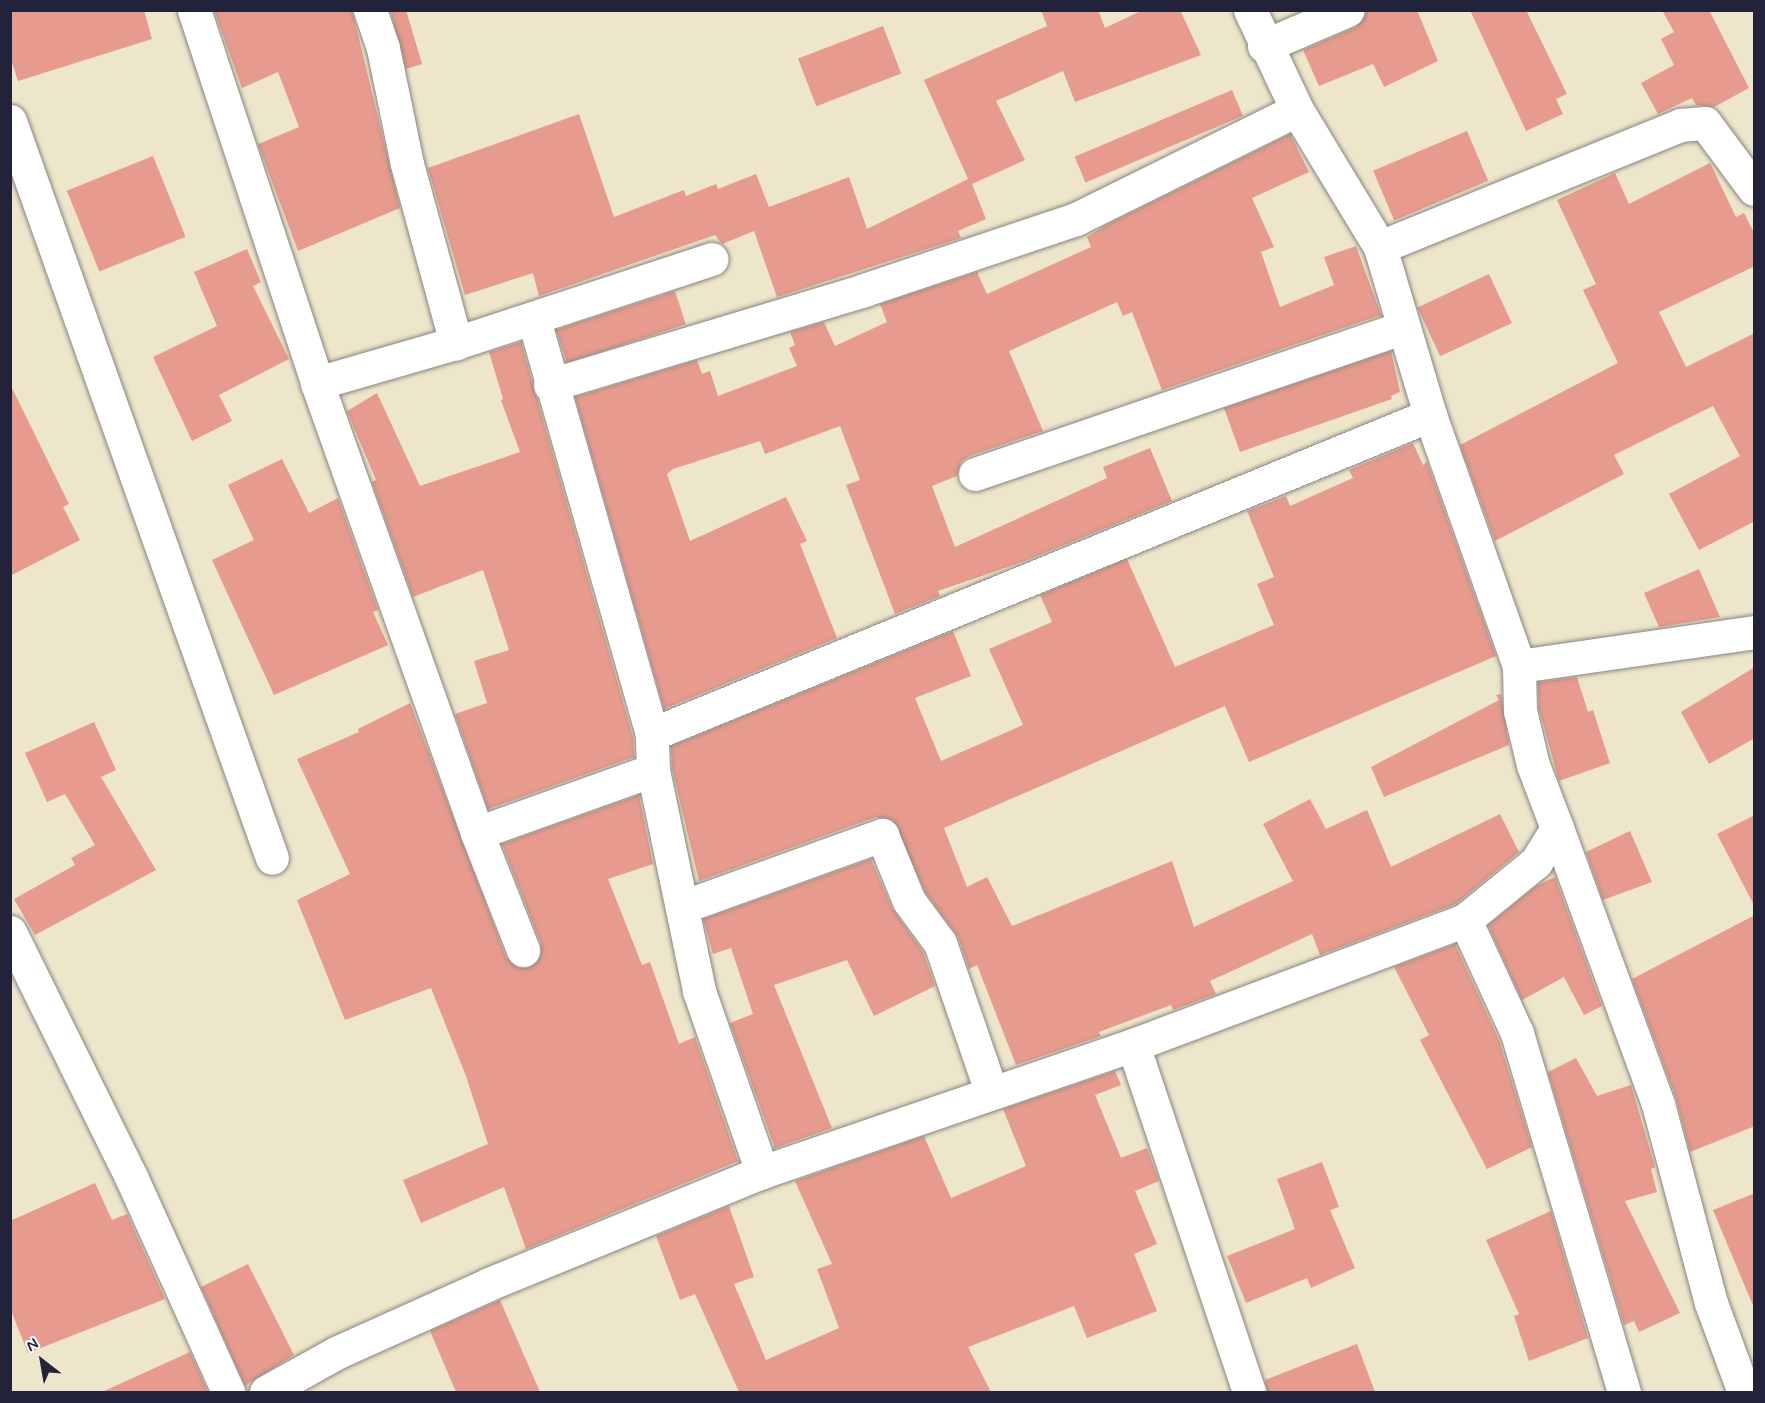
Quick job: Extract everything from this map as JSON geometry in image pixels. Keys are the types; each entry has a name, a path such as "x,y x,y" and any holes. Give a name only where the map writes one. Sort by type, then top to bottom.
{"street":[{"path":"194,10 317,383 477,833 523,950"},
{"path":"370,10 383,48 406,164 456,343"},
{"path":"1250,10 1264,46 1297,110 1380,247 1430,415 1519,666 1520,711 1533,765 1658,1104 1711,1303 1744,1392"},
{"path":"1264,46 1348,10"},
{"path":"550,385 853,294 1076,219 1297,110"},
{"path":"10,121 272,858"},
{"path":"1380,247 1681,126 1705,123 1755,189"},
{"path":"317,383 534,320 712,259"},
{"path":"534,320 550,385 652,734 654,770 699,991 762,1172"},
{"path":"975,474 1404,327"},
{"path":"652,734 1430,415"},
{"path":"1519,666 1755,632"},
{"path":"477,833 654,770"},
{"path":"266,1392 338,1352 489,1284 762,1172 991,1090 1133,1045 1465,920 1536,862 1557,828"},
{"path":"682,907 882,835 909,901 940,943 991,1090"},
{"path":"1465,920 1517,1033 1624,1392"},
{"path":"10,932 132,1179 228,1392"},
{"path":"1133,1045 1250,1392"}],"building":[{"path":"10,10 144,10 152,39 18,81 10,56"},
{"path":"214,10 352,10 400,208 298,251 258,144 299,127 278,72 242,88"},
{"path":"390,10 406,10 422,64 406,69"},
{"path":"1041,10 1098,10 1105,28 1143,10 1180,10 1201,55 1075,102 1063,71 996,101 1025,160 972,184 986,219 958,231 961,238 777,297 754,231 722,244 715,235 539,296 533,273 465,295 428,168 579,114 614,217 684,190 686,196 716,184 718,189 756,174 769,207 849,177 867,229 968,179 924,80 1047,26"},
{"path":"1366,10 1417,10 1438,61 1384,87 1373,64 1319,86 1303,50 1356,27"},
{"path":"1470,10 1526,10 1567,94 1556,99 1563,114 1526,131"},
{"path":"1662,10 1709,10 1749,88 1714,107 1696,105 1692,98 1658,114 1641,83 1674,65 1661,39 1674,32"},
{"path":"883,26 901,74 816,106 798,59"},
{"path":"1232,90 1243,116 1086,183 1075,157"},
{"path":"1467,131 1488,181 1394,221 1373,171"},
{"path":"1290,134 1309,172 1252,198 1274,247 1261,252 1280,307 1334,285 1324,257 1356,246 1381,315 1162,390 1132,312 1123,316 1117,302 1009,351 1043,431 969,456 961,462 957,476 932,486 955,547 1107,478 1103,467 1150,448 1172,501 1025,561 938,591 940,596 895,614 846,485 860,480 840,426 765,454 760,441 673,469 667,474 690,541 786,497 807,541 800,544 837,638 664,709 575,397 697,360 702,374 710,371 718,396 797,366 789,348 795,345 790,332 824,322 835,346 887,322 880,304 977,272 987,294 1091,247 1087,237 1106,225"},
{"path":"153,156 186,237 99,272 67,191"},
{"path":"1710,163 1736,217 1744,213 1755,235 1755,266 1659,312 1686,367 1755,333 1755,521 1699,550 1669,494 1740,456 1713,406 1614,455 1624,474 1495,541 1460,445 1618,363 1583,290 1596,284 1557,200 1615,173 1629,204"},
{"path":"247,249 261,282 253,286 289,359 219,395 232,421 192,441 153,357 217,326 194,272"},
{"path":"1489,274 1512,323 1440,356 1417,307"},
{"path":"675,291 686,324 567,363 556,330"},
{"path":"521,342 633,737 634,757 488,809 455,714 487,703 474,661 509,650 483,570 413,597 372,482 376,480 347,411 377,393 420,486 520,452 501,400 503,399 489,352"},
{"path":"1391,351 1400,392 1391,396 1392,399 1240,452 1224,408"},
{"path":"10,384 69,504 63,507 80,540 10,576"},
{"path":"1413,443 1423,465 1427,462 1496,656 1249,762 1225,706 944,828 967,887 987,877 1012,926 1172,861 1194,927 1293,881 1263,824 1310,799 1326,829 1367,810 1391,867 1500,814 1519,852 1456,904 1320,955 1312,934 1210,981 1216,994 1173,1010 1171,1005 1099,1032 1101,1036 1016,1065 977,965 969,969 958,937 925,892 893,820 876,817 699,881 672,768 671,746 953,631 971,676 915,698 941,761 1023,725 989,649 1052,622 1040,595 1127,559 1175,667 1274,625 1257,584 1274,577 1247,511 1286,496 1290,506 1353,478 1349,470"},
{"path":"282,459 309,513 338,498 378,610 373,612 388,645 274,695 212,560 254,540 228,485"},
{"path":"1699,569 1720,617 1659,627 1644,593"},
{"path":"1755,667 1755,738 1709,764 1681,712"},
{"path":"1577,677 1588,712 1593,710 1610,763 1559,781 1539,709 1538,682"},
{"path":"1501,694 1509,745 1384,797 1371,767 1499,700 1496,695"},
{"path":"410,703 506,957 520,968 537,962 541,944 502,844 639,795 653,864 608,879 642,965 650,962 679,1044 695,1037 738,1161 526,1249 504,1187 421,1223 403,1180 488,1144 466,1076 431,988 345,1020 297,900 350,874 297,759 359,732 358,729"},
{"path":"94,722 116,770 101,777 156,870 35,935 14,899 75,865 71,858 95,845 65,794 47,802 25,753"},
{"path":"1755,815 1755,907 1717,834"},
{"path":"1630,831 1652,882 1603,900 1586,852"},
{"path":"871,859 892,908 923,952 935,986 874,1016 847,960 774,985 832,1128 775,1148 730,1023 753,1014 731,948 713,954 703,919"},
{"path":"1555,877 1602,1006 1584,1015 1564,977 1522,1000 1488,925 1536,886"},
{"path":"1755,915 1755,1126 1690,1152 1676,1098 1632,979"},
{"path":"1455,944 1499,1040 1532,1147 1487,1169 1420,1040 1429,1035 1394,967"},
{"path":"1576,1058 1597,1096 1631,1085 1655,1167 1651,1169 1657,1192 1625,1201 1680,1313 1639,1332 1634,1321 1624,1325 1548,1072"},
{"path":"1115,1071 1121,1085 1095,1095 1121,1158 1147,1148 1159,1181 1135,1191 1157,1244 1134,1254 1157,1311 1087,1338 1074,1306 968,1347 991,1392 739,1392 695,1294 680,1300 656,1236 729,1206 754,1277 734,1284 766,1360 839,1328 817,1269 832,1264 795,1181 924,1136 951,1198 1026,1166 1003,1109"},
{"path":"1322,1162 1339,1207 1330,1210 1355,1268 1311,1288 1307,1278 1246,1303 1227,1256 1295,1229 1277,1179"},
{"path":"95,1183 112,1220 127,1214 165,1299 28,1353 10,1308 10,1221"},
{"path":"1755,1193 1755,1307 1754,1308 1713,1210"},
{"path":"1551,1211 1588,1338 1529,1361 1514,1316 1519,1314 1486,1240"},
{"path":"248,1264 294,1355 245,1386 201,1287"},
{"path":"500,1300 540,1392 456,1392 430,1331"},
{"path":"1357,1344 1375,1392 1267,1392 1265,1380"},
{"path":"190,1352 208,1392 102,1392"}]}
